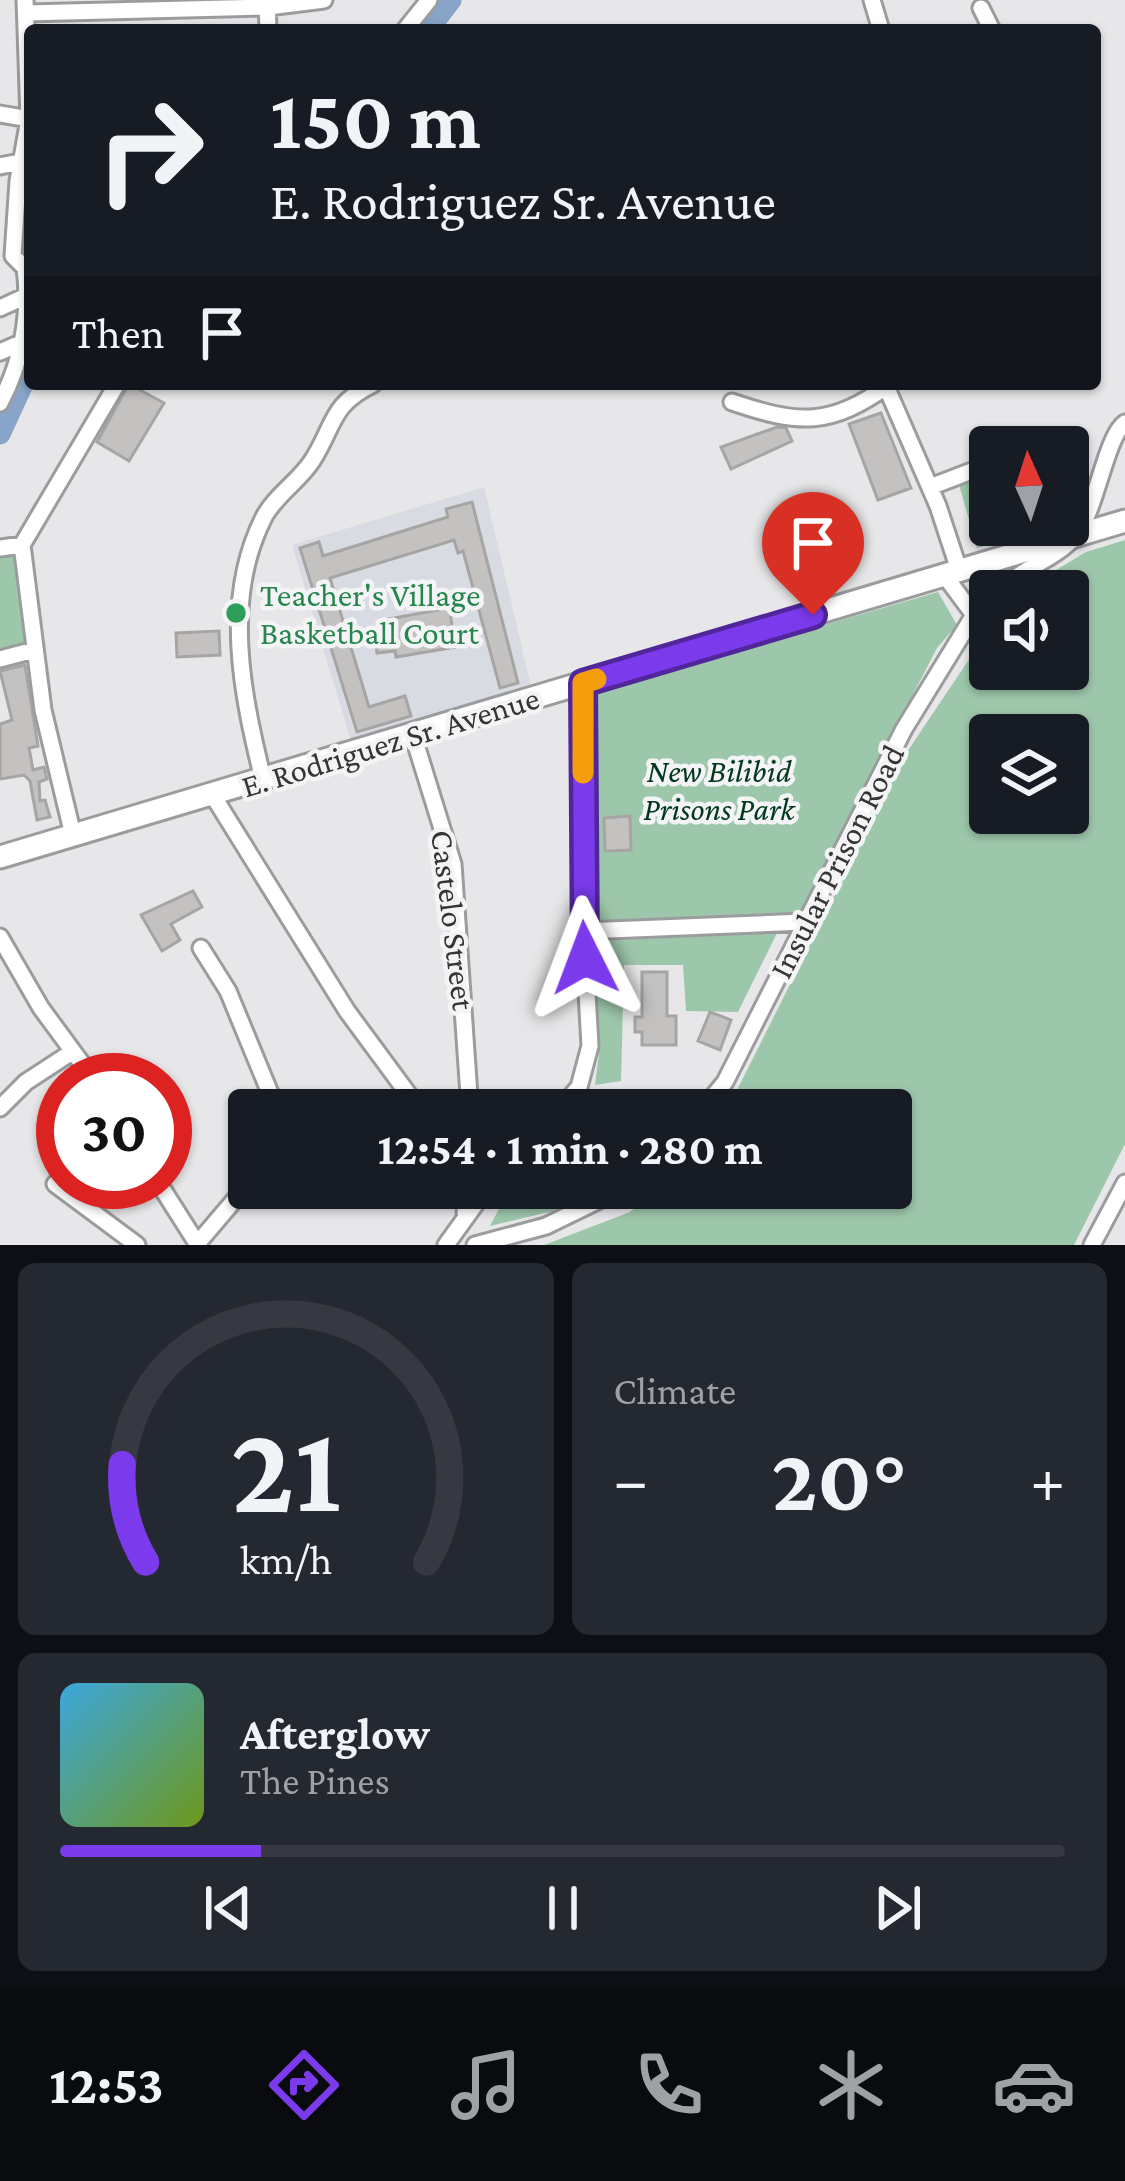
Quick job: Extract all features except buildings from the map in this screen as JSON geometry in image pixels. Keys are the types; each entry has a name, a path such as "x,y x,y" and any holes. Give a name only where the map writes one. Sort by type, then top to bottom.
{"street":[{"path":"26,7 325,0"},
{"path":"981,8 989,24"},
{"path":"6,260 24,152"},
{"path":"0,166 20,162"},
{"path":"13,234 24,224"},
{"path":"0,403 23,342 24,327"},
{"path":"0,352 23,342"},
{"path":"73,835 34,650 22,544 113,390"},
{"path":"262,779 244,705 239,627 246,568 266,512 314,458 341,403 363,390"},
{"path":"731,402 801,423 868,403 882,390"},
{"path":"889,390 930,487 952,573 969,605"},
{"path":"1089,507 1108,464 1114,433 1125,423"},
{"path":"930,487 969,472"},
{"name":"E. Rodriguez Sr. Avenue","path":"1089,532 1125,521"},
{"path":"0,548 22,544"},
{"name":"E. Rodriguez Sr. Avenue","path":"0,857 1042,546"},
{"path":"1028,570 1062,546"},
{"name":"Insular Prison Road","path":"718,1089 904,728 969,623"},
{"path":"0,658 34,650"},
{"path":"577,1089 590,1046 584,931 583,683"},
{"name":"Castelo Street","path":"413,735 453,864 469,1089"},
{"path":"212,794 347,1011 404,1089"},
{"path":"584,931 804,922"},
{"path":"0,937 72,1052 26,1082 0,1108"},
{"path":"201,948 228,991 268,1089"},
{"path":"1092,1245 1125,1183"},
{"path":"175,1209 197,1244 228,1208"},
{"path":"89,1209 137,1245"},
{"path":"465,1209 465,1213"},
{"path":"446,1245 469,1209"},
{"path":"475,1245 546,1226 581,1209"}],"shaded area":[{"path":"484,487 531,686 351,741 292,545"}],"green space":[{"path":"969,478 969,520 958,481"},
{"path":"1125,540 1125,1144 1074,1245 544,1245 634,1209 912,1209 912,1089 738,1089 905,755 969,659 969,690 1089,690 1089,570 1056,570 1086,552"},
{"path":"14,550 26,648 0,653 0,553"},
{"name":"New Bilibid Prisons Park","path":"938,592 957,625 937,648 799,915 590,922 590,693"},
{"path":"777,933 738,1012 686,1011 683,965 624,965 621,1081 595,1085 599,1053 593,941"},
{"path":"499,1209 556,1209 553,1211 490,1226"}],"waterway":[{"path":"433,24 451,0"},
{"path":"0,434 24,382"}],"slow traffic":[{"path":"583,773 583,683 596,679"}],"place":[{"name":"Teacher's Village Basketball Court","path":"236,613"}],"route":[{"path":"585,958 583,683 813,615"}]}
